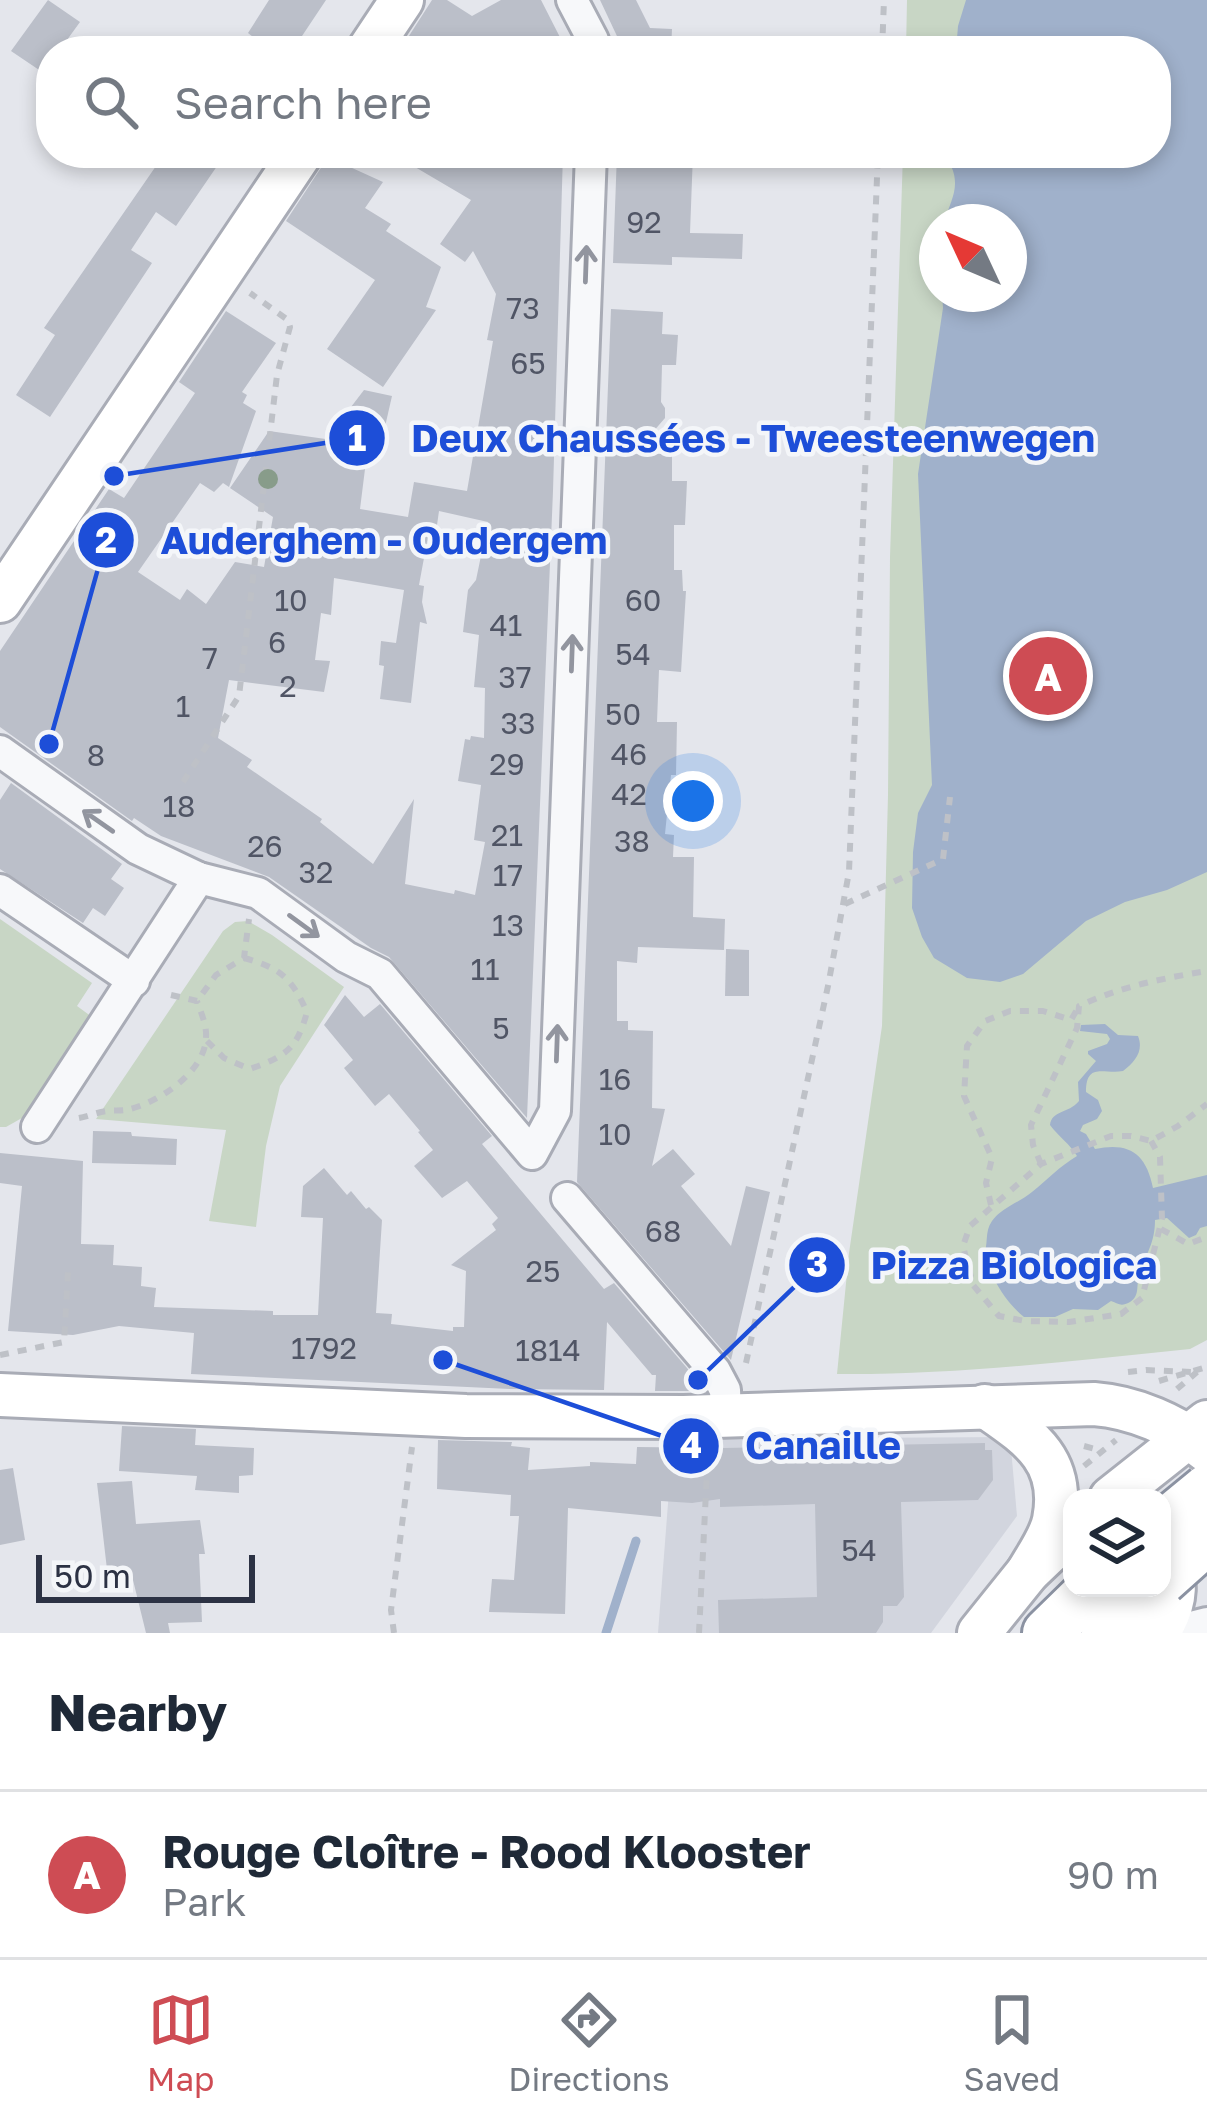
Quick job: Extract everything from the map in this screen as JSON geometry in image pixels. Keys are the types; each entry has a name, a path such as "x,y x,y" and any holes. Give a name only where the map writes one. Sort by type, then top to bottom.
{"highway":[{"path":"1171,1519 1207,1489"},
{"path":"1171,1572 1207,1540"},
{"path":"1047,1633 1084,1597"},
{"path":"1106,1633 1144,1597"}],"main road":[{"path":"378,36 402,0"},
{"path":"0,601 291,168"},
{"path":"0,1395 466,1416 1112,1405 1201,1436"},
{"path":"985,1406 1033,1440 1050,1472 1054,1522 1028,1572"},
{"path":"1124,1489 1201,1436"},
{"path":"979,1633 1028,1572 1063,1539"},
{"path":"1161,1633 1173,1610 1171,1570"},
{"path":"1161,1633 1207,1594"}],"street":[{"path":"572,0 591,36"},
{"path":"0,751 138,849 199,878 258,893 346,957 380,974 532,1154 555,1111 590,168"},
{"path":"37,1127 199,878"},
{"path":"0,890 134,981"},
{"path":"567,1198 715,1371 720,1415"},
{"path":"1161,1633 1207,1623"}],"path":[{"path":"883,36 884,0"},
{"path":"698,1633 720,1415 749,1354 844,904 854,803 877,168"},
{"path":"183,782 239,696 277,375 290,327 289,320 239,286"},
{"path":"844,904 943,860 950,797"},
{"path":"244,958 251,916"},
{"path":"197,1001 216,975 244,958 272,966 295,985 308,1012 300,1038 280,1059 250,1070 224,1058 207,1041"},
{"path":"991,1206 986,1183 992,1158 964,1096 968,1046 985,1021 1010,1011 1043,1011 1071,1020 1079,1006 1098,997 1207,971"},
{"path":"172,995 197,1001"},
{"path":"37,1127 127,1109 158,1098 184,1079 207,1041 197,1001"},
{"path":"1041,1164 1031,1125 1077,1028 1079,1006"},
{"path":"1151,1141 1160,1156 1162,1219 1142,1298 1121,1314 1069,1322 1025,1322 999,1316 973,1285 964,1246 970,1226 1041,1164 1111,1136 1151,1141 1207,1104"},
{"path":"1161,1229 1187,1244 1204,1238"},
{"path":"0,1355 64,1342 68,1272"},
{"path":"1151,1388 1207,1367"},
{"path":"394,1633 391,1610 413,1431"}],"shaded area":[{"path":"1010,1437 1017,1516 931,1633 658,1633 673,1439"}],"green space":[{"path":"907,0 1207,0 1207,1340 1190,1349 1058,1362 837,1374 849,1253 882,1026 903,168 1171,168 1171,36 906,36"},
{"path":"0,919 92,983 77,1006 92,1017 29,1114 6,1127 0,1127"},
{"path":"248,921 344,987 280,1086 266,1146 256,1227 209,1221 226,1130 96,1119 223,931 235,922"}],"water":[{"path":"966,0 1207,0 1207,872 1086,921 1023,974 1000,982 967,978 934,958 912,908 918,813 932,785 918,474 942,312 1027,312 1027,204 950,204 955,185 952,168 1171,168 1171,36 957,36"},
{"path":"1105,1024 1118,1035 1138,1036 1139,1051 1123,1071 1098,1071 1089,1076 1086,1092 1098,1100 1102,1111 1080,1131 1095,1149 1117,1147 1141,1158 1153,1188 1207,1175 1207,1226 1189,1238 1167,1218 1155,1220 1130,1302 1111,1301 1098,1310 1073,1309 1055,1317 1024,1317 1005,1297 983,1257 988,1230 1000,1212 1077,1156 1050,1125 1054,1117 1079,1101 1078,1082 1096,1061 1088,1051 1110,1039 1107,1034 1080,1031 1081,1025"}],"building":[{"path":"48,0 80,22 70,36 36,36 36,68 11,51"},
{"path":"269,0 326,0 302,36 248,33"},
{"path":"432,0 447,0 472,16 501,0 541,0 559,36 409,36"},
{"path":"600,0 636,0 650,28 672,29 672,36 617,36"},
{"path":"155,168 216,168 176,226 156,212 131,250 152,263 50,417 16,395 55,335 44,328"},
{"path":"321,168 352,168 383,182 365,208 391,224 386,231 441,267 426,307 436,310 383,387 327,349 375,280 286,221"},
{"path":"417,168 563,168 527,1118 389,957 269,877 132,821 0,727 0,651 109,489 124,498 195,393 179,382 226,311 276,343 242,392 247,395 243,403 256,411 229,487 223,483 214,492 200,483 138,572 180,600 187,589 206,604 235,562 264,567 273,517 230,488 269,431 368,445 360,509 408,517 414,482 467,491 493,341 487,340 496,294 473,251 465,262 440,244 471,200","holes":["439,511 488,522 476,580 468,590 463,632 479,635 474,687 485,688 484,738 465,739 458,781 481,785 474,840 485,842 475,895 405,884 414,799 373,864 322,819 247,767 252,760 218,738 229,680 324,692 330,661 315,660 321,613 331,615 334,578 404,590 396,643 381,641 380,699 411,703 420,622 427,624 424,586 419,585 429,531 436,532"]},
{"path":"616,168 692,168 690,233 743,234 742,259 672,257 672,265 613,263"},
{"path":"611,309 663,312 662,334 678,335 676,365 662,365 665,418 634,454 672,454 672,481 687,481 685,525 674,525 674,570 682,570 686,591 681,672 659,670 657,722 677,722 676,775 671,775 665,834 674,835 673,857 694,857 693,917 725,919 724,950 638,947 637,963 617,961 617,1021 628,1021 628,1030 653,1031 652,1108 665,1109 652,1166 673,1149 695,1174 681,1186 731,1246 746,1186 770,1192 731,1360 577,1182"},
{"path":"364,390 392,396 384,431 351,407"},
{"path":"11,783 122,864 111,879 124,888 105,916 93,908 83,923 0,869 0,800"},
{"path":"726,949 749,950 749,996 725,996"},
{"path":"345,995 364,1017 380,1004 492,1136 482,1144 604,1289 614,1283 699,1382 698,1391 655,1391 656,1375 607,1322 604,1390 191,1374 194,1333 119,1326 73,1335 8,1331 22,1186 0,1183 0,1153 83,1161 81,1244 114,1245 113,1265 142,1267 141,1286 156,1288 154,1307 273,1311 273,1315 318,1315 323,1218 301,1217 303,1186 324,1168 347,1195 351,1191 382,1220 376,1313 392,1314 391,1324 453,1331 453,1327 464,1327 466,1271 451,1265 496,1230 492,1224 498,1218 467,1181 442,1198 414,1166 433,1150 420,1131 389,1094 375,1106 344,1068 353,1060 324,1025"},
{"path":"93,1131 177,1139 176,1165 92,1163"},
{"path":"122,1426 196,1429 195,1445 254,1448 253,1475 239,1476 239,1493 195,1490 197,1476 119,1471"},
{"path":"438,1440 512,1442 511,1446 530,1448 528,1470 590,1466 590,1462 636,1464 637,1447 985,1443 985,1450 992,1450 993,1480 978,1500 901,1502 904,1597 897,1606 883,1606 883,1622 876,1633 719,1633 718,1600 817,1597 815,1504 720,1507 720,1499 661,1501 661,1517 568,1508 565,1614 489,1612 492,1579 514,1580 519,1516 510,1516 511,1495 437,1489"},
{"path":"13,1468 25,1540 0,1545 0,1470"},
{"path":"132,1481 136,1524 200,1520 205,1554 199,1554 202,1622 168,1623 170,1633 146,1633 132,1576 108,1578 97,1483"}],"waterway":[{"path":"606,1633 636,1541"}],"place":[{"name":"Deux Chaussées - Tweesteenwegen","path":"114,476"},
{"name":"Rouge Cloître - Rood Klooster","path":"1048,676"},
{"name":"Auderghem - Oudergem","path":"49,744"},
{"name":"Canaille","path":"443,1360"},
{"name":"Pizza Biologica","path":"698,1380"}]}
